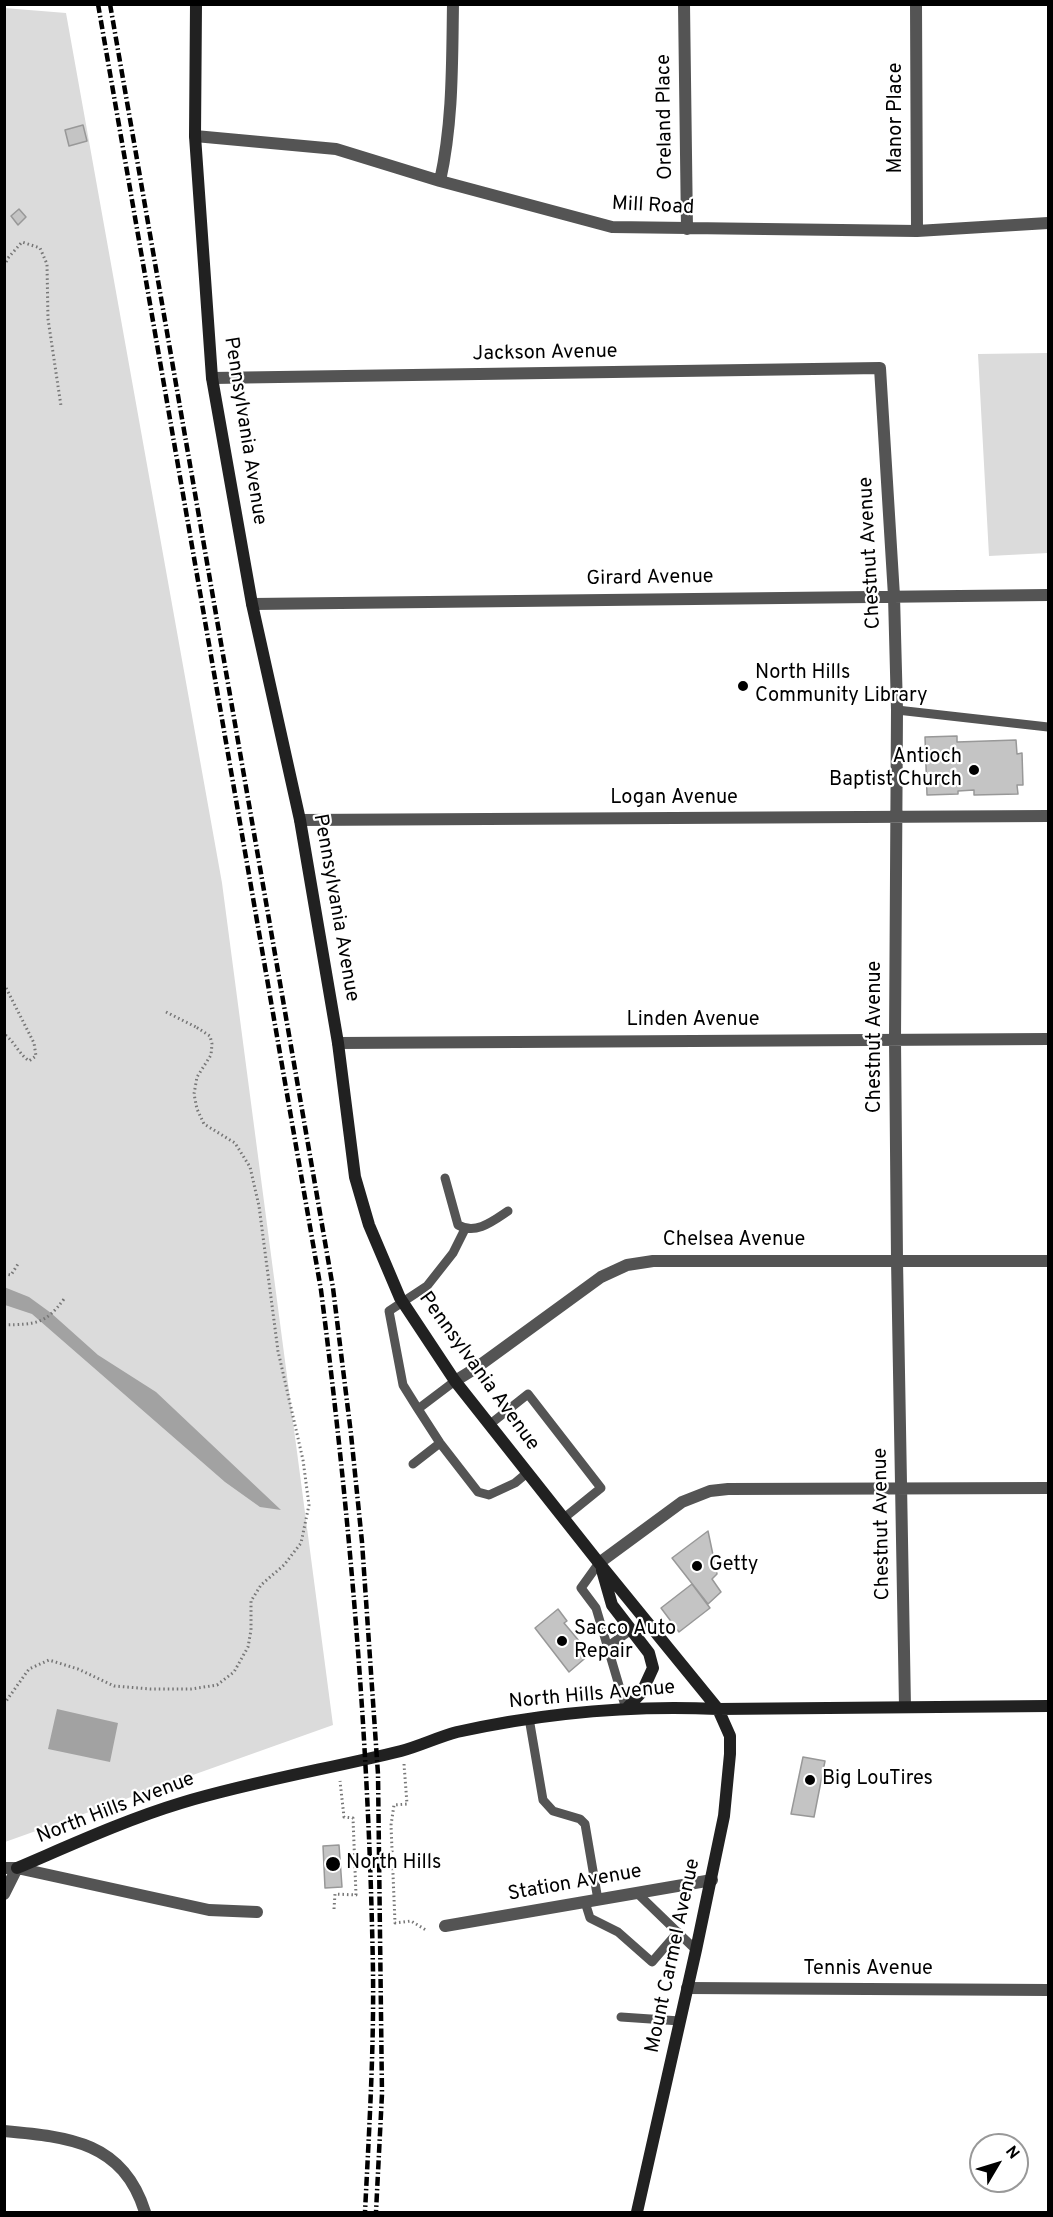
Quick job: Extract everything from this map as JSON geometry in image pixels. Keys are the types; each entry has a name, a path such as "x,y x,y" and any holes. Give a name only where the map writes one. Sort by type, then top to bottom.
{"main road":[{"name":"Pennsylvania Avenue","path":"196,4 195,136 212,378 252,604 300,819 338,1043 355,1177 369,1225 403,1302 455,1381 718,1709"},
{"path":"600,1563 612,1605 649,1653 654,1668 642,1692 626,1709"},
{"name":"North Hills Avenue","path":"11,1868 179,1803 256,1782 404,1750 455,1733 529,1718 626,1709 679,1707 718,1709 1048,1706"},
{"name":"Mount Carmel Avenue","path":"637,2212 712,1880 724,1816 730,1754 728,1728 718,1709"}],"street":[{"path":"440,180 448,144 452,101 453,4"},
{"name":"Oreland Place","path":"684,4 687,229"},
{"name":"Manor Place","path":"916,4 917,231"},
{"name":"Mill Road","path":"195,136 336,149 612,227 917,231 1048,223"},
{"name":"Jackson Avenue","path":"212,378 880,369"},
{"name":"Chestnut Avenue","path":"880,369 894,596 897,710 895,1039 905,1707"},
{"name":"Girard Avenue","path":"252,604 1048,595"},
{"name":"Logan Avenue","path":"300,819 1048,816"},
{"name":"Linden Avenue","path":"338,1043 1048,1039"},
{"name":"Chelsea Avenue","path":"455,1381 601,1277 627,1265 653,1261 1048,1261"},
{"path":"600,1563 682,1502 710,1491 728,1489 1048,1488"},
{"path":"4,1894 11,1868 209,1910 257,1912"},
{"name":"Station Avenue","path":"445,1926 712,1880"},
{"name":"Tennis Avenue","path":"687,1988 1048,1990"},
{"path":"4,2131 39,2134 106,2154 121,2166 132,2180 145,2212"}],"lane":[{"path":"897,710 1048,727"},
{"path":"445,1178 458,1225 465,1229 484,1226 508,1211"},
{"path":"465,1229 453,1253 427,1286 389,1311 403,1385 440,1443 478,1492 489,1495 515,1483 527,1473"},
{"path":"418,1409 455,1381"},
{"path":"489,1425 528,1394 601,1488 564,1518"},
{"path":"413,1464 440,1443"},
{"path":"600,1563 581,1588 596,1608 626,1709"},
{"path":"608,1647 631,1630"},
{"path":"529,1718 543,1800 553,1811 580,1819 585,1824 591,1901 590,1918 618,1932 651,1962 678,1932"},
{"path":"637,1893 696,1950"},
{"path":"621,2017 680,2021"}],"path":[{"path":"4,266 22,242 40,248 47,264 48,319 61,406"},
{"path":"4,984 34,1043 36,1056 29,1061 20,1055 14,1041 4,1034"},
{"path":"4,1704 28,1669 49,1660 78,1669 114,1686 191,1689 217,1684 234,1672 248,1647 251,1630 251,1601 261,1585 284,1565 301,1543 309,1505 303,1460 278,1351 259,1206 250,1167 235,1143 204,1124 197,1109 194,1094 196,1077 211,1055 210,1036 166,1012"},
{"path":"4,1274 11,1275 18,1264"},
{"path":"4,1325 42,1322 64,1299"},
{"path":"404,1759 407,1804 394,1805 391,1825 395,1923 411,1921 426,1930"},
{"path":"334,1910 335,1894 356,1895 353,1818 344,1817 339,1777"}],"shaded area":[{"path":"4,8 66,13 222,883 333,1725 5,1842"},
{"path":"1048,353 1048,553 989,556 978,354"},
{"path":"4,1287 29,1297 51,1313 98,1355 156,1392 281,1510 260,1507 225,1482 32,1314 5,1305"},
{"path":"57,1709 118,1723 110,1762 48,1749"}],"building":[{"path":"83,125 87,141 69,146 65,130"},
{"path":"19,209 26,217 18,225 11,216"},
{"name":"Antioch Baptist Church","path":"957,736 957,742 1016,740 1017,754 1022,753 1023,785 1017,785 1018,794 974,795 974,790 958,791 958,794 927,795 925,737"},
{"name":"Getty","path":"708,1531 717,1574 712,1579 721,1592 708,1604 672,1558"},
{"name":"Getty","path":"692,1584 710,1608 679,1632 661,1608"},
{"name":"Sacco Auto Repair","path":"558,1609 567,1621 564,1623 590,1654 569,1672 535,1628"},
{"name":"Big LouTires","path":"803,1757 825,1761 814,1817 791,1814"},
{"path":"339,1845 342,1887 325,1888 323,1846"}],"railway":[{"path":"98,4 321,1290 349,1545 367,1800 373,2031 365,2212"},
{"path":"110,4 333,1288 351,1434 362,1542 378,1774 382,2094 376,2212"}],"place":[{"name":"North Hills Community Library","path":"743,686"},
{"name":"Antioch Baptist Church","path":"974,770"},
{"name":"Getty","path":"697,1566"},
{"name":"Sacco Auto Repair","path":"562,1641"},
{"name":"Big LouTires","path":"810,1780"},
{"name":"North Hills","path":"333,1864"}]}
